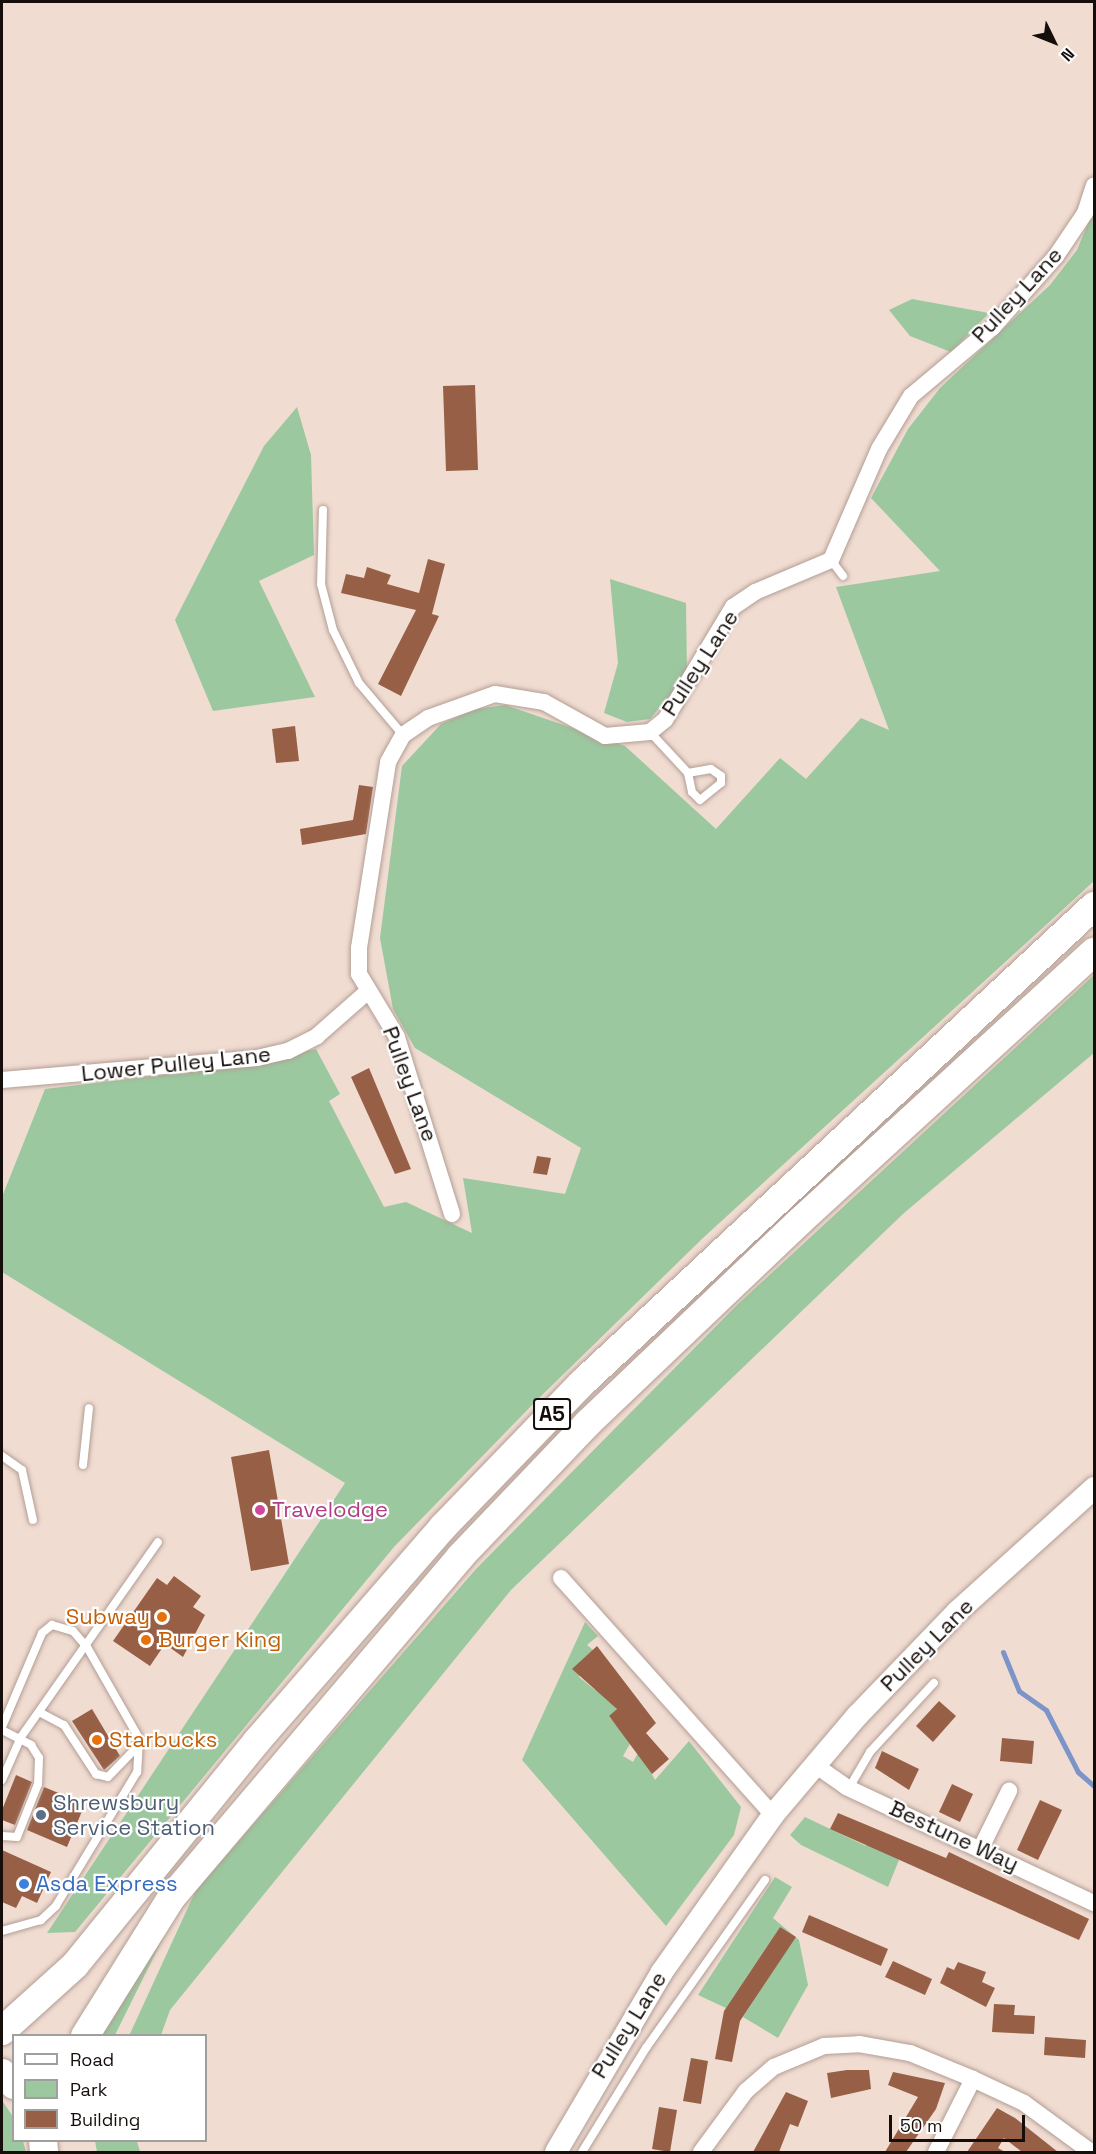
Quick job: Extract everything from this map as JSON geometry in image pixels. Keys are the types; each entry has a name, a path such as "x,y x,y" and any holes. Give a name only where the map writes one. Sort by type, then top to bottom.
{"highway":[{"name":"A5","path":"2,2031 75,1965 257,1741 404,1572 582,1383 1095,906"},
{"name":"A5","path":"86,2034 172,1897 460,1557 588,1423 790,1230 1095,952"}],"street":[{"name":"Pulley Lane","path":"452,1214 397,1037 366,993 358,948 388,762 403,735 428,718 495,694 544,702 605,736 650,732 678,704 733,607 755,592 831,560 879,449 911,396 993,327 1056,256 1085,213 1095,185"},
{"name":"Lower Pulley Lane","path":"2,1080 257,1059 317,1036 366,993"},
{"name":"Pulley Lane","path":"556,2152 662,1972 773,1815 957,1612 1095,1488"},
{"path":"561,1578 773,1815"},
{"name":"Bestune Way","path":"816,1765 849,1788 981,1848 1095,1904"},
{"path":"981,1848 1009,1791"},
{"path":"700,2152 757,2081 798,2054 824,2046 883,2047 973,2079 1024,2103 1091,2152"},
{"path":"936,2152 973,2079"}],"lane":[{"path":"323,510 321,584 333,630 359,683 403,735"},
{"path":"831,560 843,576"},
{"path":"650,732 688,773 692,792 700,800 721,783 722,776 711,769 688,773"},
{"path":"83,1465 90,1408"},
{"path":"2,1456 22,1470 33,1520"},
{"path":"2,1780 21,1737 87,1647 158,1542"},
{"path":"2,1836 17,1837 38,1784 39,1758 21,1737 2,1728 42,1634 52,1625 63,1628 87,1647 139,1738 137,1772 56,1906 40,1920 2,1931"},
{"path":"849,1788 870,1752 934,1683"},
{"path":"40,1713 64,1725 96,1774 108,1777 135,1752 139,1738"},
{"path":"582,2152 646,2048 765,1880"}],"green space":[{"path":"1094,209 1094,881 704,1237 536,1401 394,1547 75,1932 47,1933 345,1483 2,1272 2,1197 45,1089 245,1065 316,1049 340,1094 329,1101 384,1207 406,1202 472,1233 463,1178 565,1194 581,1148 415,1048 393,1009 380,938 402,766 441,724 476,709 505,705 625,746 716,829 780,758 806,779 861,718 889,730 836,587 940,571 871,498 908,429 940,388 1050,285 1077,250"},
{"path":"912,299 989,313 951,352 910,336 889,310"},
{"path":"297,407 311,455 314,555 259,581 315,697 213,711 175,620 264,446"},
{"path":"610,579 686,603 687,675 650,719 627,722 604,713 618,663"},
{"path":"1094,975 1094,1053 904,1213 511,1590 170,2010 161,2034 130,2034 196,1890 476,1569 736,1306"},
{"path":"585,1622 598,1636 587,1645 593,1650 579,1677 595,1690 601,1685 617,1709 609,1717 631,1742 623,1756 633,1762 639,1751 655,1780 689,1741 741,1807 734,1835 666,1926 522,1760"},
{"path":"805,1817 866,1846 869,1841 899,1860 888,1887 801,1845 790,1835"},
{"path":"775,1877 792,1887 773,1918 799,1940 808,1985 778,2038 743,2017 792,1942 780,1927 726,2008 698,1995"},
{"path":"166,1932 115,2034 102,2034"},
{"path":"2,2100 12,2115 12,2142 23,2142 26,2152 2,2152"},
{"path":"95,2142 137,2142 140,2152 97,2152"}],"building":[{"path":"475,385 478,470 446,471 443,386"},
{"path":"428,559 445,564 432,614 439,616 401,696 378,684 416,610 341,593 346,574 364,578 367,567 391,575 387,584 419,593"},
{"path":"295,726 299,761 276,763 272,729"},
{"path":"359,785 373,787 366,834 302,845 300,829 353,820"},
{"path":"369,1068 411,1169 395,1174 351,1077"},
{"path":"537,1156 551,1158 547,1175 533,1173"},
{"name":"Travelodge","path":"269,1450 289,1564 251,1571 231,1457"},
{"path":"174,1576 201,1596 193,1607 205,1615 183,1657 165,1644 150,1666 113,1641 157,1578 167,1585"},
{"path":"597,1646 656,1723 646,1733 669,1759 652,1774 609,1716 617,1709 572,1669"},
{"path":"939,1701 956,1716 933,1742 916,1726"},
{"name":"Starbucks","path":"92,1709 120,1756 104,1770 72,1721"},
{"path":"1002,1738 1034,1741 1032,1764 1000,1761"},
{"path":"882,1751 919,1769 909,1790 875,1768"},
{"path":"16,1775 32,1782 15,1825 2,1820 2,1810"},
{"path":"952,1784 973,1794 960,1822 939,1812"},
{"name":"Shrewsbury Service Station","path":"44,1787 85,1804 67,1847 27,1830"},
{"path":"1040,1800 1062,1810 1038,1860 1017,1850"},
{"path":"838,1813 946,1858 949,1852 1089,1919 1079,1940 830,1829"},
{"name":"Asda Express","path":"2,1850 51,1872 37,1903 22,1896 16,1908 2,1902"},
{"path":"809,1915 888,1949 881,1966 802,1932"},
{"path":"780,1927 796,1937 740,2021 732,2062 715,2059 724,2011"},
{"path":"893,1961 932,1979 925,1995 885,1977"},
{"path":"958,1962 986,1972 982,1982 995,1988 986,2007 940,1983 947,1967 954,1970"},
{"path":"994,2004 1015,2005 1014,2015 1035,2016 1034,2034 992,2032"},
{"path":"1045,2037 1086,2040 1085,2058 1044,2055"},
{"path":"691,2058 708,2061 701,2104 683,2101"},
{"path":"869,2070 871,2089 831,2098 827,2073"},
{"path":"893,2072 945,2083 936,2109 906,2152 885,2152 918,2097 888,2085"},
{"path":"786,2092 808,2101 798,2127 790,2124 779,2152 753,2152"},
{"path":"659,2107 677,2110 670,2152 652,2149"},
{"path":"997,2108 1015,2118 1058,2152 1022,2152 1004,2138 998,2148 1005,2152 967,2152"}],"waterway":[{"path":"1003,1652 1019,1691 1046,1710 1078,1772 1094,1786"}],"place":[{"name":"Travelodge","path":"260,1510"},
{"name":"Subway","path":"162,1617"},
{"name":"Burger King","path":"146,1640"},
{"name":"Starbucks","path":"97,1740"},
{"name":"Shrewsbury Service Station","path":"41,1815"},
{"name":"Asda Express","path":"24,1884"}]}
